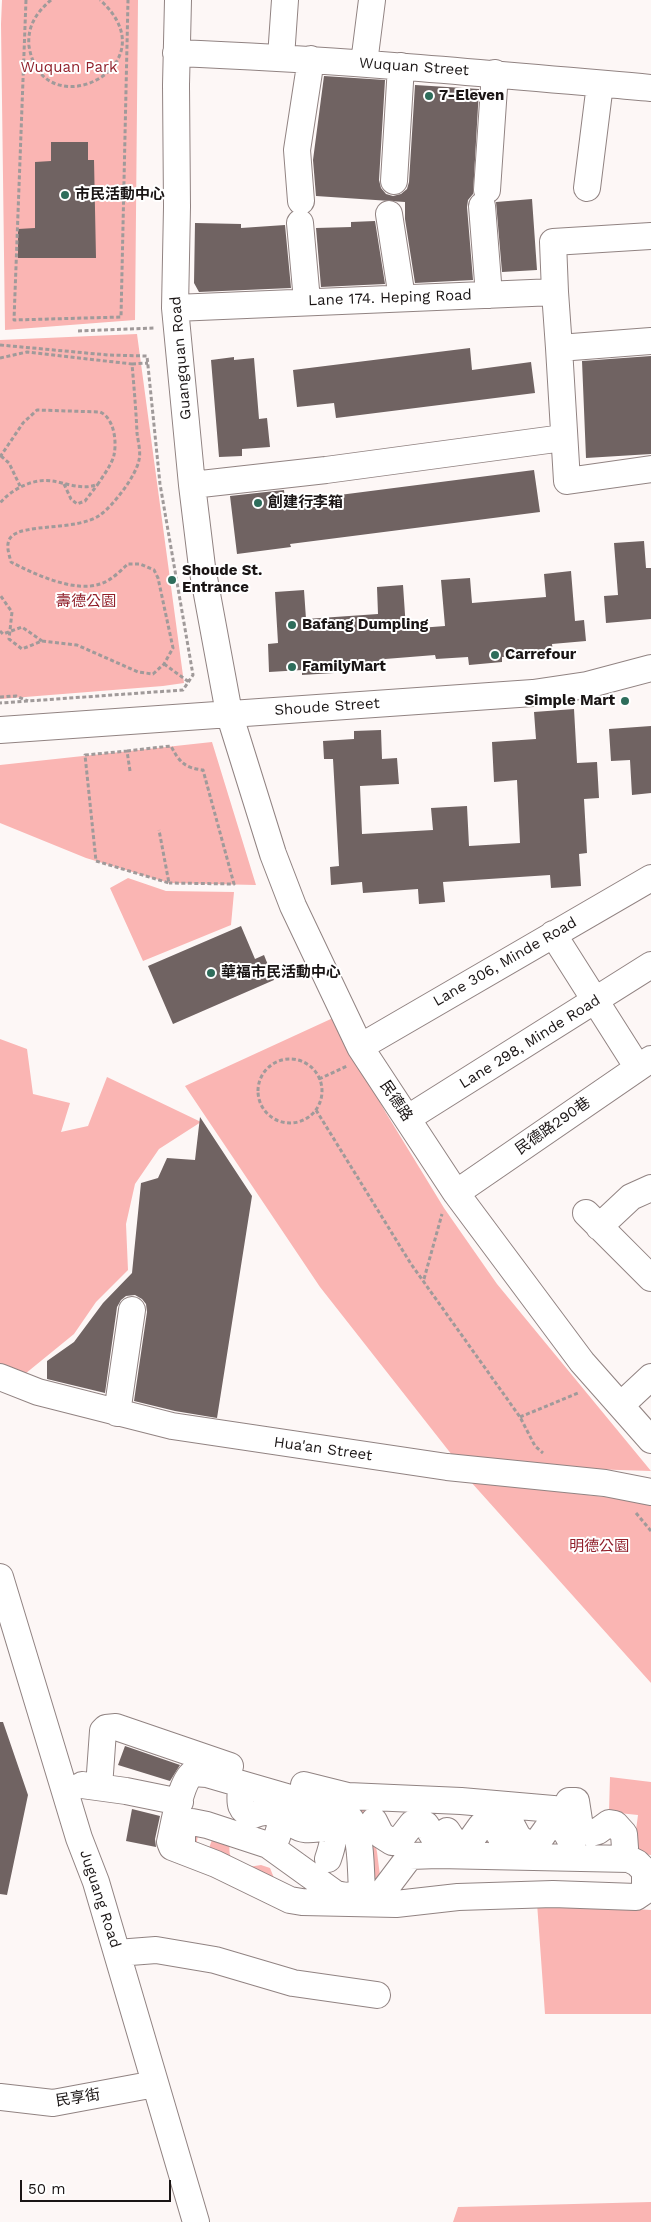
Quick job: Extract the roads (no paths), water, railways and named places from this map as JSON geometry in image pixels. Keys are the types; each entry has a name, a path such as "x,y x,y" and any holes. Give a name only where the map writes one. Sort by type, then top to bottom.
{"street":[{"name":"Guangquan Road","path":"178,0 176,53 176,318 202,567 229,713"},
{"path":"281,57 285,0"},
{"path":"364,63 372,0"},
{"name":"Wuquan Street","path":"176,53 311,59 495,73 651,88"},
{"path":"307,301 297,150 311,59"},
{"path":"394,181 402,66"},
{"path":"489,295 485,198 495,73"},
{"path":"587,188 600,84"},
{"path":"389,214 402,298"},
{"path":"651,236 553,242 567,481 651,469"},
{"name":"Lane 174. Heping Road","path":"176,318 307,301 555,292"},
{"path":"559,348 651,341"},
{"path":"192,485 326,470 563,438"},
{"name":"Shoude Street","path":"0,730 533,693 587,684 651,668"},
{"name":"民德路","path":"229,713 273,854 354,1056 408,1118 450,1201 582,1362 651,1440"},
{"name":"Lane 306, Minde Road","path":"354,1056 553,934 651,878"},
{"path":"553,934 596,1000 645,1063"},
{"name":"Lane 298, Minde Road","path":"408,1118 651,965"},
{"name":"民德路290巷","path":"450,1201 645,1063"},
{"path":"651,1188 631,1196 593,1220 651,1278"},
{"path":"118,1412 132,1310"},
{"name":"Hua'an Street","path":"0,1377 38,1392 181,1428 447,1467 605,1483 651,1492"},
{"path":"621,1405 651,1377"},
{"name":"Juguang Road","path":"0,1577 80,1838 96,1882 196,2222"},
{"path":"100,1787 103,1731 106,1728 116,1727 242,1770 345,1789 576,1811 580,1827 591,1833 598,1831 609,1823 615,1824 624,1834 625,1848"},
{"path":"190,1853 182,1847 182,1834 186,1825 192,1822 268,1845 336,1894 345,1896 366,1894 373,1896 382,1894 410,1856 629,1859 637,1863 645,1872 646,1880 645,1891 636,1897 553,1894 458,1897 396,1904 290,1900 190,1853 172,1847 170,1842 184,1807 188,1777 193,1773 345,1814 351,1818 358,1833 362,1888 366,1894"},
{"path":"64,1786 100,1787 184,1807 269,1836 280,1827 279,1818 267,1811 254,1815 242,1809 239,1804 241,1785"},
{"path":"293,1800 295,1824 305,1830 324,1826 329,1828 333,1834 334,1842 328,1859"},
{"path":"374,1821 381,1835 392,1842 402,1837 412,1824 418,1823 450,1837 460,1845 471,1840 481,1826 495,1828 500,1834 518,1837 528,1845 538,1840 548,1826 555,1826 562,1828 568,1834 572,1844"},
{"path":"236,1834 233,1852 237,1859 242,1864 266,1862 273,1864 277,1871 276,1885"},
{"path":"117,1953 156,1950 215,1960 293,1983 377,1995"},
{"name":"民享街","path":"0,2097 53,2103 155,2084"}],"place":[{"name":"7-Eleven","path":"429,96"},
{"name":"市民活動中心","path":"65,195"},
{"name":"創建行李箱","path":"258,503"},
{"name":"Shoude St. Entrance","path":"172,580"},
{"name":"Bafang Dumpling","path":"292,625"},
{"name":"Carrefour","path":"495,655"},
{"name":"FamilyMart","path":"292,667"},
{"name":"Simple Mart","path":"625,701"},
{"name":"華福市民活動中心","path":"211,973"}],"park label":[{"name":"Wuquan Park","path":"69,68"},
{"name":"壽德公園","path":"86,602"},
{"name":"明德公園","path":"599,1547"}]}
